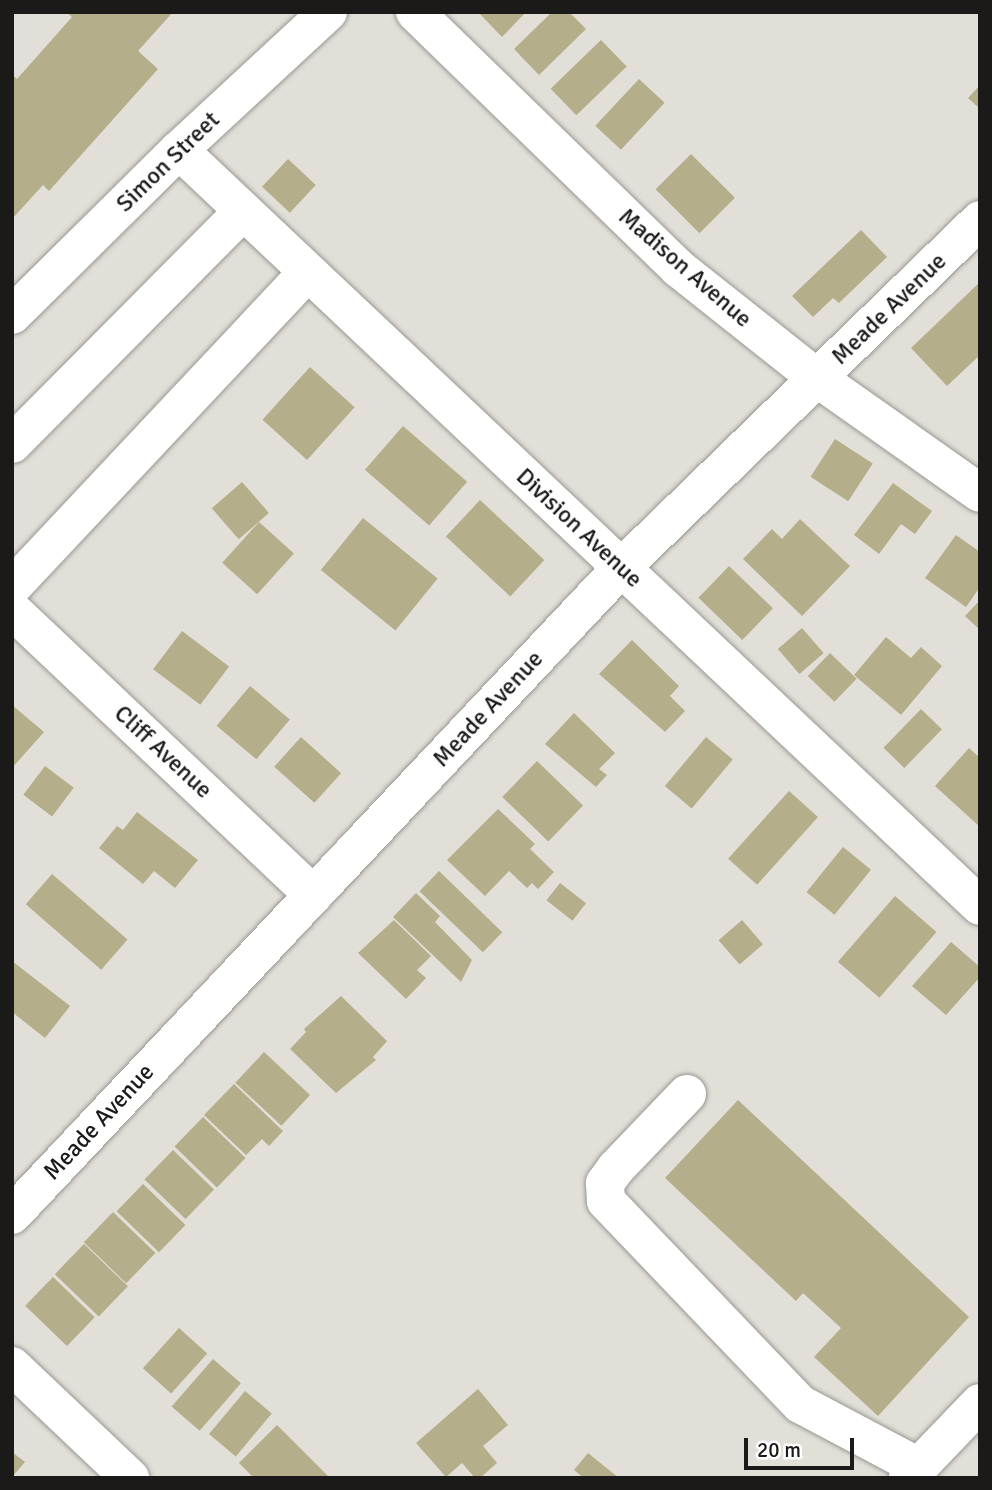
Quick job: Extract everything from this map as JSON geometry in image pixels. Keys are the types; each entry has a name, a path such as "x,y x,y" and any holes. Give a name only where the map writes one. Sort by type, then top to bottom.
{"street":[{"name":"Simon Street","path":"12,315 178,150 328,12"},
{"name":"Madison Avenue","path":"415,12 678,268 817,378 980,493"},
{"name":"Division Avenue","path":"178,150 980,906"},
{"path":"12,444 243,211"},
{"name":"Meade Avenue","path":"12,1215 621,568 980,220"},
{"path":"12,587 308,272"},
{"name":"Cliff Avenue","path":"12,610 313,895"},
{"path":"687,1094 616,1168 605,1183 606,1201 800,1404 914,1472 980,1403"},
{"path":"12,1366 130,1478"}],"building":[{"path":"66,12 173,12 138,51 158,69 49,191 43,185 12,219 12,75 17,79 72,17"},
{"path":"478,12 526,12 502,37"},
{"path":"552,12 569,12 586,29 539,75 514,49"},
{"path":"601,40 627,67 576,115 551,89"},
{"path":"639,79 665,103 621,150 595,126"},
{"path":"980,85 980,109 968,98"},
{"path":"691,154 735,198 699,233 656,189"},
{"path":"288,159 316,185 290,213 262,187"},
{"path":"861,230 887,257 839,303 833,298 813,317 792,296"},
{"path":"980,282 980,355 947,386 911,348"},
{"path":"310,367 355,407 307,460 262,420"},
{"path":"403,426 467,482 429,526 365,470"},
{"path":"835,439 873,464 848,501 810,477"},
{"path":"242,482 269,513 239,539 212,508"},
{"path":"893,483 932,511 915,534 901,524 879,554 854,535"},
{"path":"480,500 544,560 510,597 446,537"},
{"path":"363,518 438,578 395,630 321,570"},
{"path":"800,519 850,566 802,616 743,559 772,529 782,539"},
{"path":"259,522 294,553 257,594 222,563"},
{"path":"956,535 980,552 980,587 966,607 925,578"},
{"path":"729,566 773,608 742,640 698,598"},
{"path":"980,600 980,630 965,616"},
{"path":"802,628 824,653 799,674 778,649"},
{"path":"182,631 229,667 200,705 153,669"},
{"path":"886,637 911,658 921,647 942,666 901,715 854,675"},
{"path":"632,640 679,686 670,696 685,711 665,732 599,674"},
{"path":"830,653 857,679 834,702 808,676"},
{"path":"250,686 290,719 256,759 217,726"},
{"path":"12,705 44,732 12,768"},
{"path":"921,709 942,729 904,768 883,748"},
{"path":"574,713 615,753 599,769 607,775 596,787 545,744"},
{"path":"301,737 341,773 314,803 274,767"},
{"path":"706,737 733,759 692,809 665,786"},
{"path":"969,748 980,758 980,827 935,786"},
{"path":"537,761 583,805 548,841 502,797"},
{"path":"45,766 74,788 52,816 23,795"},
{"path":"789,791 818,817 757,885 728,859"},
{"path":"498,809 535,844 530,849 554,872 538,889 532,883 527,888 509,871 485,896 447,860"},
{"path":"137,812 198,860 175,888 154,871 143,884 99,848 117,826 123,830"},
{"path":"843,847 871,870 834,915 806,892"},
{"path":"439,871 502,932 483,952 420,891"},
{"path":"52,874 127,940 101,970 26,904"},
{"path":"560,883 586,903 572,921 546,900"},
{"path":"416,893 440,916 435,922 472,960 461,982 393,917"},
{"path":"895,896 937,932 879,998 838,962"},
{"path":"394,920 431,956 417,970 426,978 406,999 358,953"},
{"path":"742,920 763,944 740,964 719,940"},
{"path":"951,942 980,967 980,977 946,1015 912,986"},
{"path":"12,961 70,1006 45,1038 12,1012"},
{"path":"341,996 387,1041 373,1057 376,1060 336,1093 290,1049 306,1032 304,1029"},
{"path":"264,1052 310,1095 281,1126 235,1083"},
{"path":"234,1084 283,1131 269,1146 262,1139 246,1155 204,1115"},
{"path":"738,1100 969,1317 878,1416 814,1357 841,1328 803,1293 796,1301 665,1178"},
{"path":"203,1117 245,1158 217,1187 175,1146"},
{"path":"173,1150 214,1190 186,1219 145,1179"},
{"path":"143,1184 185,1225 159,1252 117,1211"},
{"path":"113,1212 155,1253 126,1283 84,1242"},
{"path":"84,1244 128,1286 99,1317 55,1274"},
{"path":"53,1277 95,1317 67,1346 25,1306"},
{"path":"179,1328 207,1353 171,1394 143,1368"},
{"path":"213,1359 241,1383 200,1431 172,1407"},
{"path":"478,1389 508,1425 483,1446 497,1463 480,1478 475,1478 462,1463 446,1477 416,1443"},
{"path":"245,1391 272,1413 236,1456 209,1434"},
{"path":"277,1425 328,1476 254,1478 239,1463"},
{"path":"12,1452 25,1462 12,1477"},
{"path":"588,1453 619,1478 584,1478 574,1470"}]}
